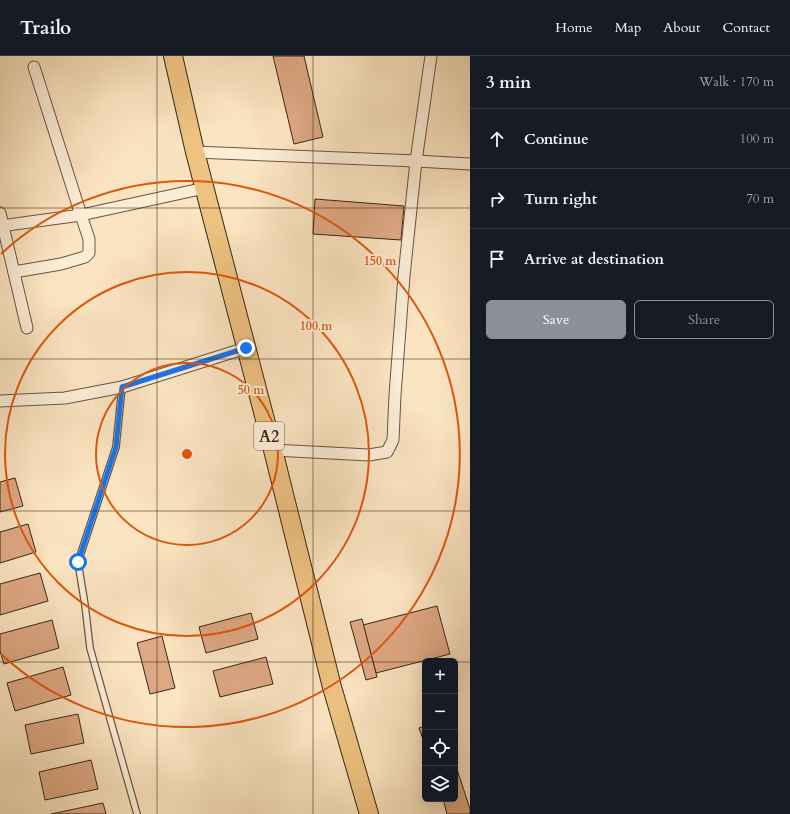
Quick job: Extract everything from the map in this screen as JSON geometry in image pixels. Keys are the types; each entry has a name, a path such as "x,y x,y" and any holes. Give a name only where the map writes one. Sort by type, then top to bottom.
{"highway":[{"name":"A2","path":"173,56 204,188 273,450 332,687 369,814"}],"street":[{"path":"273,450 369,455 387,452 394,440 395,395 404,276 416,161 431,56"},
{"path":"14,272 61,264 85,257 89,253 89,240 34,67"},
{"path":"195,152 470,164"},
{"path":"1,226 81,214 204,188"},
{"path":"0,213 1,226 14,272 27,328"},
{"path":"0,401 66,398 122,387 246,348"}],"lane":[{"path":"122,387 116,447 78,562 90,648 137,814"}],"building":[{"path":"273,56 304,56 323,137 294,144"},
{"path":"315,199 404,206 401,240 313,234"},
{"path":"15,478 23,506 0,512 0,482"},
{"path":"28,524 36,552 0,563 0,532"},
{"path":"40,573 48,601 0,615 0,584"},
{"path":"437,606 450,654 434,658 422,658 422,661 376,673 363,625"},
{"path":"251,613 258,639 206,653 199,627"},
{"path":"362,619 377,677 366,680 350,622"},
{"path":"52,620 59,648 4,664 0,651 0,634"},
{"path":"162,636 175,688 150,694 137,643"},
{"path":"266,657 273,684 220,697 213,671"},
{"path":"63,667 71,695 15,711 7,683"},
{"path":"78,714 84,743 31,754 25,725"},
{"path":"422,727 422,736 419,728"},
{"path":"91,760 98,789 45,800 39,772"},
{"path":"458,772 470,809 470,814 447,814 444,802 458,802"},
{"path":"103,803 106,814 51,814"}],"route":[{"path":"78,562 116,447 122,387 246,348"}]}
